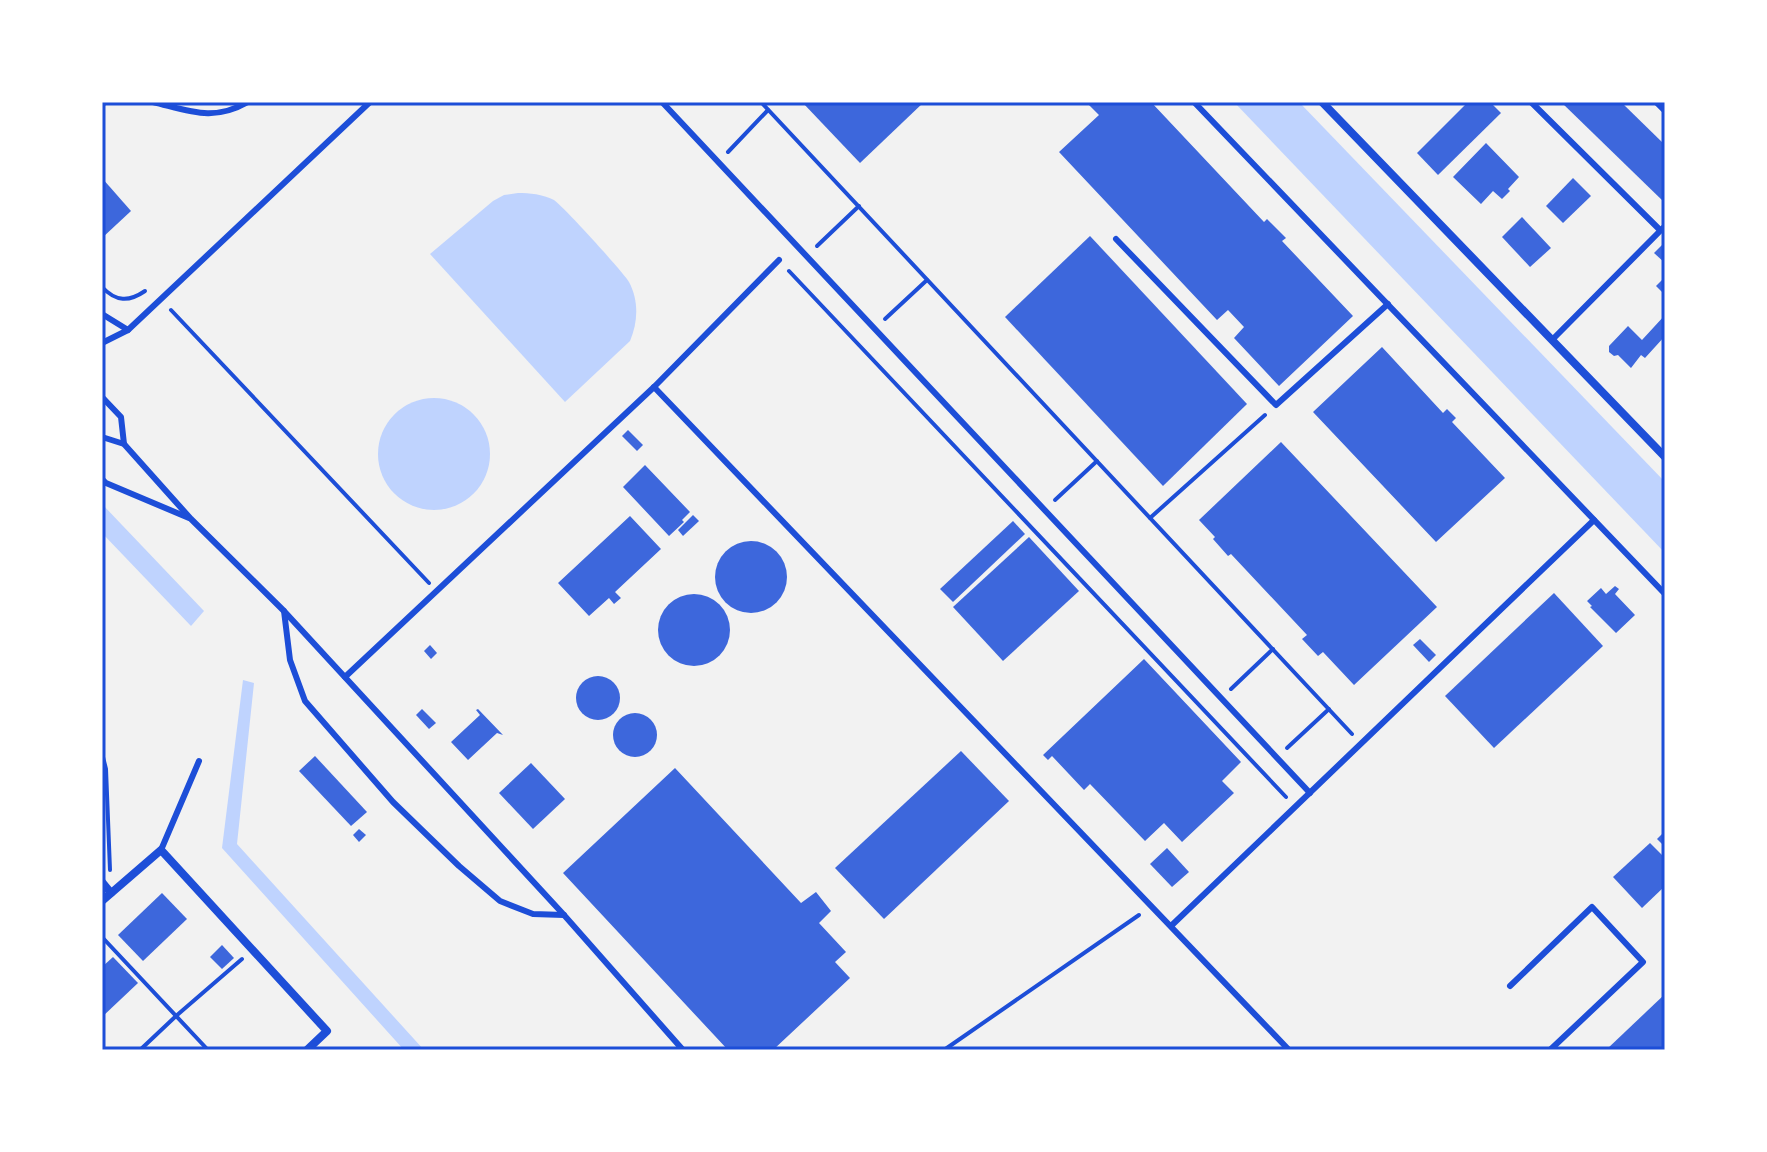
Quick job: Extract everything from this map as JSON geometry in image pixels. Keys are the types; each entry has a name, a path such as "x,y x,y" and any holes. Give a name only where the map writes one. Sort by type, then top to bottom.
{"street":[{"path":"1322,102 1665,457"},
{"path":"102,901 161,850 327,1031 307,1050"},
{"path":"102,882 111,893"}],"lane":[{"path":"153,102 214,114 233,110 248,102"},
{"path":"102,343 128,330 370,102"},
{"path":"662,102 1310,793"},
{"path":"1194,102 1665,594"},
{"path":"1531,102 1663,228 1552,340"},
{"path":"1656,102 1665,111"},
{"path":"1116,239 1276,405 1388,304"},
{"path":"345,677 654,387 779,260"},
{"path":"102,314 128,330"},
{"path":"654,387 1289,1050"},
{"path":"102,397 121,417 124,444"},
{"path":"102,437 124,444 191,519 284,611 564,915 683,1050"},
{"path":"102,479 191,519"},
{"path":"1171,926 1594,520"},
{"path":"284,611 290,660 305,701 393,802 500,901 533,914 564,915"},
{"path":"161,850 199,761"},
{"path":"1510,986 1592,907 1643,962 1550,1050"},
{"path":"1272,1050 1281,1042"}],"path":[{"path":"761,102 1362,743"},
{"path":"718,162 768,110"},
{"path":"807,256 859,206"},
{"path":"779,260 1296,807"},
{"path":"858,344 927,280"},
{"path":"102,287 118,299 128,300 149,289 161,299 436,591"},
{"path":"1150,518 1276,405"},
{"path":"1029,525 1097,461"},
{"path":"1206,712 1273,649"},
{"path":"1261,771 1329,709"},
{"path":"102,753 106,769 111,893"},
{"path":"944,1050 1151,906"},
{"path":"102,937 208,1050"},
{"path":"140,1050 253,950"}],"water":[{"path":"1234,102 1299,102 1665,482 1665,553"},
{"path":"518,193 554,200 625,276 636,304 635,326 630,341 565,402 430,254 493,201"},
{"path":"434,398 455,402 474,414 486,433 490,454 486,475 474,494 455,506 434,510 413,506 394,494 382,475 378,454 382,433 394,414 413,402"},
{"path":"102,504 204,611 191,626 102,533"},
{"path":"243,680 254,683 237,844 424,1050 404,1050 222,848"}],"building":[{"path":"802,102 924,102 860,163"},
{"path":"1086,102 1151,102 1264,222 1267,219 1286,238 1282,241 1353,316 1279,386 1234,338 1244,327 1228,310 1217,320 1059,152 1099,115"},
{"path":"1468,102 1490,102 1501,113 1438,175 1417,153"},
{"path":"1561,102 1621,102 1665,145 1665,203"},
{"path":"1486,143 1519,177 1502,199 1493,191 1481,204 1453,177"},
{"path":"102,178 131,211 102,238"},
{"path":"1573,178 1591,196 1563,223 1546,206"},
{"path":"1522,217 1551,248 1530,267 1502,237"},
{"path":"1090,236 1247,404 1163,486 1005,317"},
{"path":"1665,242 1665,263 1654,253"},
{"path":"1665,277 1665,295 1656,286"},
{"path":"1665,315 1665,336 1645,358 1641,355 1631,368 1618,355 1609,352 1609,346 1628,326 1642,340"},
{"path":"1382,347 1443,413 1447,409 1456,418 1452,422 1505,478 1436,542 1313,412"},
{"path":"628,430 643,445 637,451 622,436"},
{"path":"1281,442 1437,607 1354,685 1323,652 1318,656 1302,639 1307,635 1231,554 1228,556 1199,520"},
{"path":"645,465 690,512 669,536 623,487"},
{"path":"693,515 699,521 683,536 678,530"},
{"path":"630,516 661,549 615,592 621,598 614,604 609,598 589,616 558,583"},
{"path":"1013,521 1025,534 953,602 940,589"},
{"path":"1029,537 1079,591 1003,661 953,607"},
{"path":"751,541 771,547 781,557 787,577 781,597 771,607 751,613 731,607 721,597 715,577 721,557 731,547"},
{"path":"1615,586 1619,589 1615,594 1635,615 1616,633 1587,601 1601,588 1606,594"},
{"path":"1554,593 1603,646 1494,748 1445,696"},
{"path":"701,594 720,604 728,616 728,644 720,656 708,664 687,666 668,656 660,644 658,623 668,604 680,596"},
{"path":"1420,639 1436,655 1429,662 1413,645"},
{"path":"430,645 437,653 431,659 424,651"},
{"path":"1144,659 1241,762 1222,781 1234,793 1182,842 1164,823 1145,841 1090,784 1084,790 1052,756 1048,760 1043,755"},
{"path":"598,676 614,682 620,698 614,714 598,720 582,714 576,698 582,682"},
{"path":"422,709 436,723 429,729 416,715"},
{"path":"478,709 503,735 497,733 468,760 451,742 480,715"},
{"path":"635,713 651,719 657,735 651,751 635,757 619,751 613,735 619,719"},
{"path":"961,751 1009,801 884,919 835,868"},
{"path":"315,756 367,812 351,826 299,771"},
{"path":"531,763 565,799 533,829 499,793"},
{"path":"675,768 801,903 816,892 831,911 819,923 846,952 835,962 850,978 773,1050 728,1050 563,873"},
{"path":"359,829 366,835 359,842 353,835"},
{"path":"1665,831 1665,847 1657,839"},
{"path":"1650,843 1665,858 1665,886 1642,908 1613,877"},
{"path":"1167,848 1189,872 1172,887 1150,864"},
{"path":"162,893 187,919 143,961 118,935"},
{"path":"222,945 234,958 222,969 210,957"},
{"path":"113,957 138,983 102,1017 102,967"},
{"path":"1665,994 1665,1050 1606,1050"}]}
